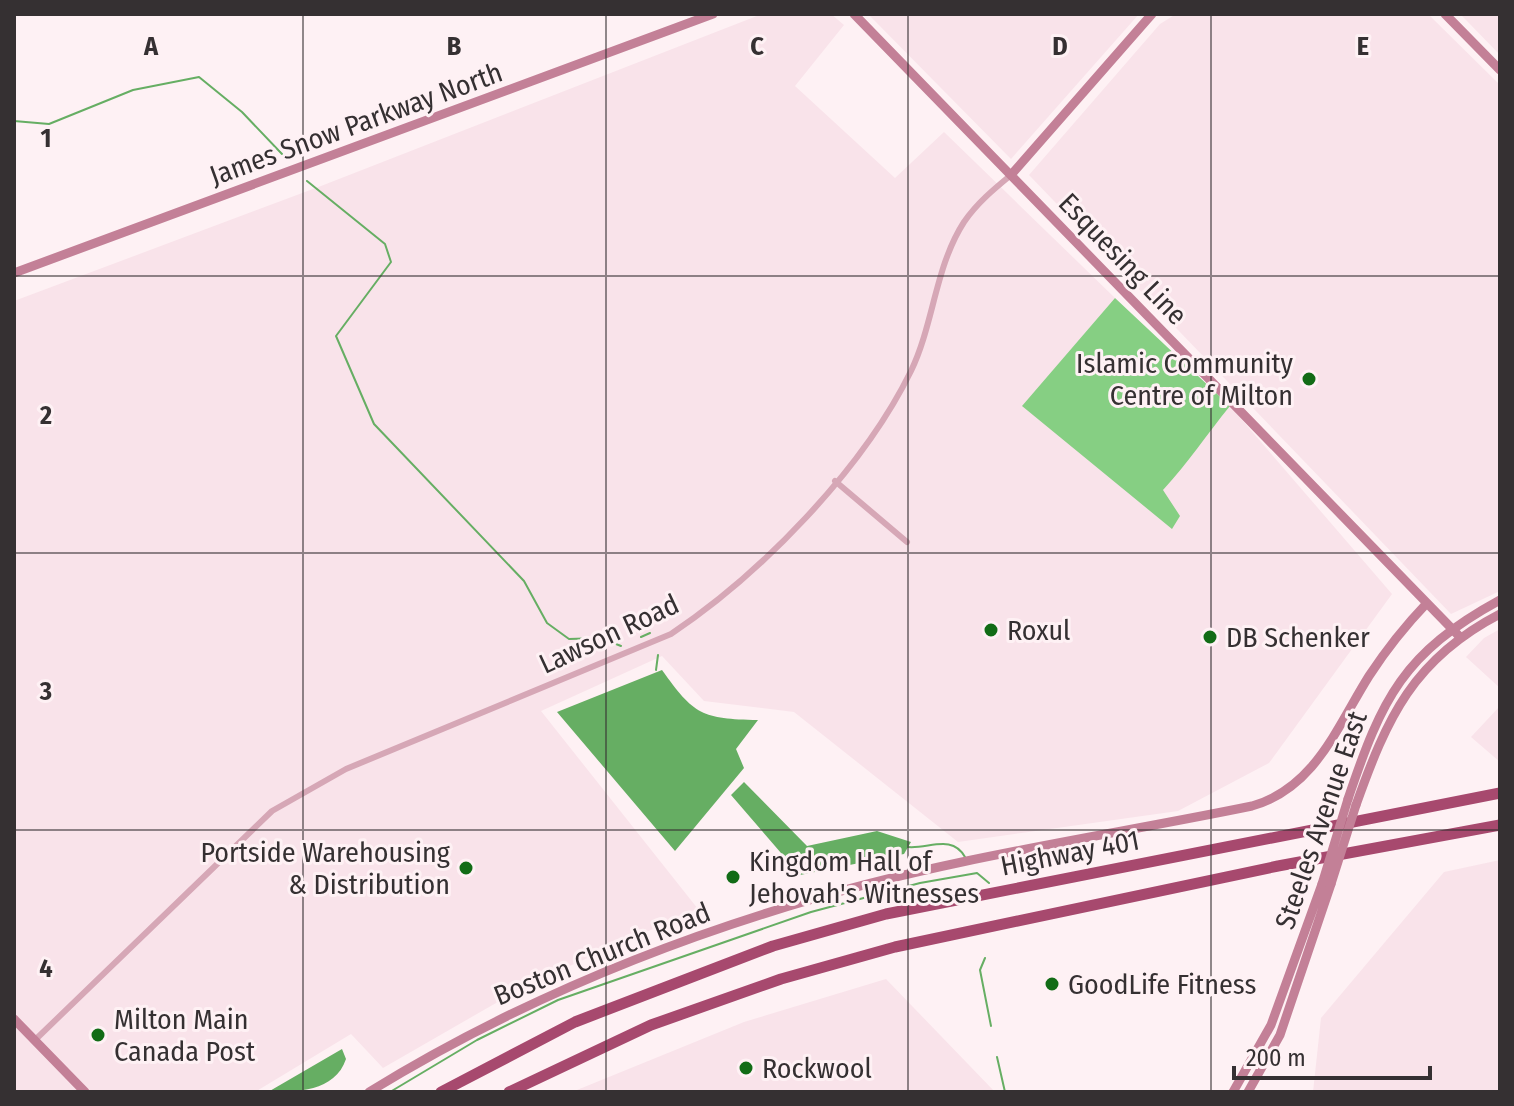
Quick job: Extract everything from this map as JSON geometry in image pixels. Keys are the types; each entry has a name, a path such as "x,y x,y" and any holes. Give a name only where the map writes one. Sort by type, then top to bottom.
{"highway":[{"name":"Highway 401","path":"441,1092 575,1022 773,946 886,914 1500,793"},
{"name":"Highway 401","path":"509,1092 676,1016 781,979 895,947 1278,866 1500,825"}],"street":[{"name":"James Snow Parkway North","path":"14,273 713,14"},
{"name":"Esquesing Line","path":"854,14 1460,637"},
{"name":"Lawson Road","path":"35,1040 266,817 289,799 346,769 671,634 719,603 755,572 835,481 881,421 911,370 943,268 964,223 985,197 1011,175 1152,14"},
{"path":"1445,14 1500,70"},
{"path":"835,481 907,542"},
{"name":"Steeles Avenue East","path":"1249,1092 1284,1025 1352,802 1369,735 1391,694 1419,658 1452,629 1500,600"},
{"name":"Boston Church Road","path":"369,1092 481,1029 566,988 712,931 815,898 934,869 1252,806 1280,796 1299,783 1318,761 1388,647 1427,603"},
{"name":"Steeles Avenue East","path":"1352,802 1397,706 1433,659 1460,637 1500,614"},
{"name":"Steeles Avenue East","path":"1236,1088 1271,1025 1326,884"},
{"path":"14,1019 85,1092"},
{"path":"1236,1088 1249,1092"}],"shaded area":[{"path":"762,14 831,14 844,25 795,86 895,178 944,132 1115,298 1023,406 1162,490 1230,406 1392,594 1269,763 1178,811 958,842 794,712 704,701 662,656 541,711 698,909 529,984 383,1068 351,1034 255,1092 14,1092 14,301 321,186"},
{"path":"868,14 1139,14 1011,159"},
{"path":"1176,14 1428,14 1500,85 1500,591 1451,614 1029,175 1160,24"},
{"path":"1460,14 1500,14 1500,55 1466,20"},
{"path":"1115,298 1230,406 1163,490 1180,516 1172,529 1022,406"},
{"path":"1500,629 1500,688 1466,657 1484,638"},
{"path":"662,670 683,697 701,712 724,718 758,720 736,749 744,768 675,851 557,712"},
{"path":"1500,706 1500,762 1471,737"},
{"path":"744,782 807,846 877,831 911,842 904,854 800,875 731,795"},
{"path":"1500,860 1500,1092 1313,1092 1321,1018 1444,872"},
{"name":"Rockwool","path":"886,979 995,1092 572,1092 744,1022"},
{"path":"342,1049 346,1059 341,1070 324,1084 302,1090 268,1092"}],"waterway":[{"path":"14,121 49,124 133,90 199,77 242,112 282,154"},
{"path":"307,181 385,244 391,262 336,336 374,424 524,581 547,623 569,639 601,638 621,646"},
{"path":"641,637 650,633"},
{"path":"656,670 658,655"},
{"path":"908,847 947,844 960,850 965,857"},
{"path":"390,1092 477,1040 558,1000 811,912 920,883 977,873 989,883"},
{"path":"985,958 980,970 991,1026"},
{"path":"997,1057 1005,1092"}],"place":[{"name":"Islamic Community Centre of Milton","path":"1309,379"},
{"name":"Roxul","path":"991,630"},
{"name":"DB Schenker","path":"1210,637"},
{"name":"Portside Warehousing & Distribution","path":"466,868"},
{"name":"Kingdom Hall of Jehovah's Witnesses","path":"733,877"},
{"name":"GoodLife Fitness","path":"1052,984"},
{"name":"Milton Main Canada Post","path":"98,1035"},
{"name":"Rockwool","path":"746,1068"}]}
